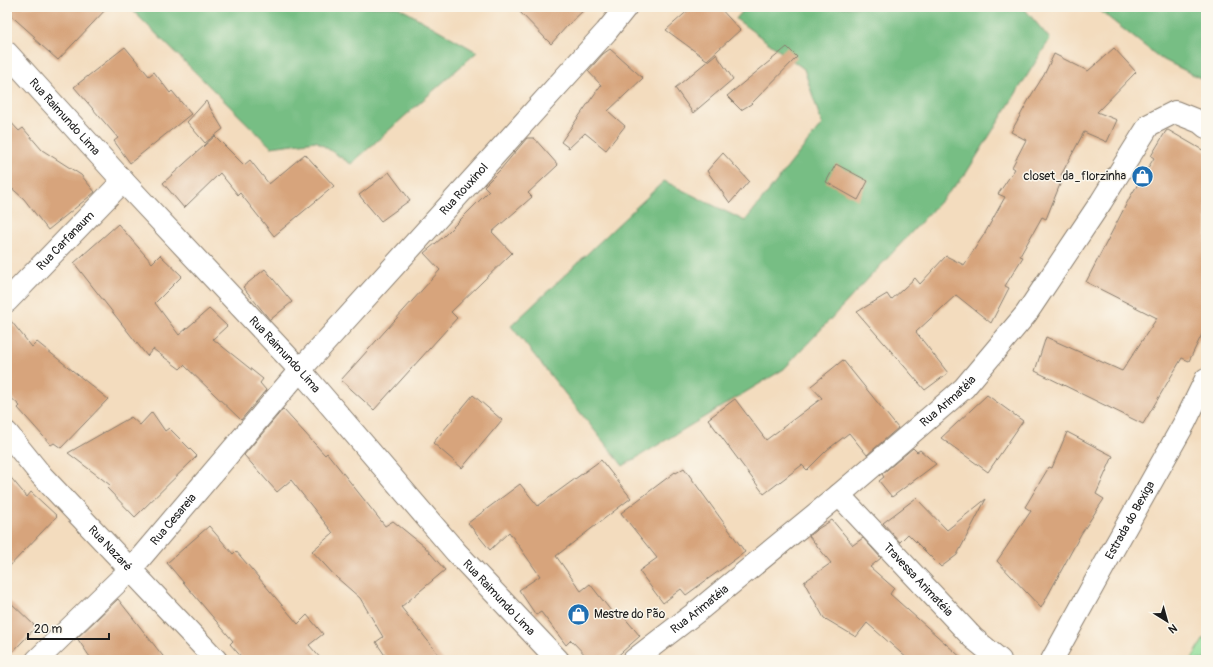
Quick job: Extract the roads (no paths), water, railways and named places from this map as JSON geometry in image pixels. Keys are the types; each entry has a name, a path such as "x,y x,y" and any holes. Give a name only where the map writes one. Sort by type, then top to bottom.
{"street":[{"name":"Rua Rouxinol","path":"300,370 606,32 626,7"},
{"name":"Rua Raimundo Lima","path":"7,53 123,181 300,370 456,552 558,660"},
{"name":"Rua Arimatéia","path":"634,660 699,610 839,495 964,388 1026,314 1101,202 1149,125 1175,112 1200,122 1206,127"},
{"name":"Rua Carfanaum","path":"7,300 123,181"},
{"name":"Rua Cesareia","path":"37,660 131,569 300,370"},
{"name":"Estrada do Bexiga","path":"1052,660 1185,422 1206,379"},
{"name":"Rua Nazaré","path":"7,433 42,475 216,660"},
{"name":"Travessa Arimatéia","path":"839,495 973,638 1000,660"}],"place":[{"name":"closet_da_florzinha","path":"1142,176"},
{"name":"Mestre do Pão","path":"578,614"}]}
